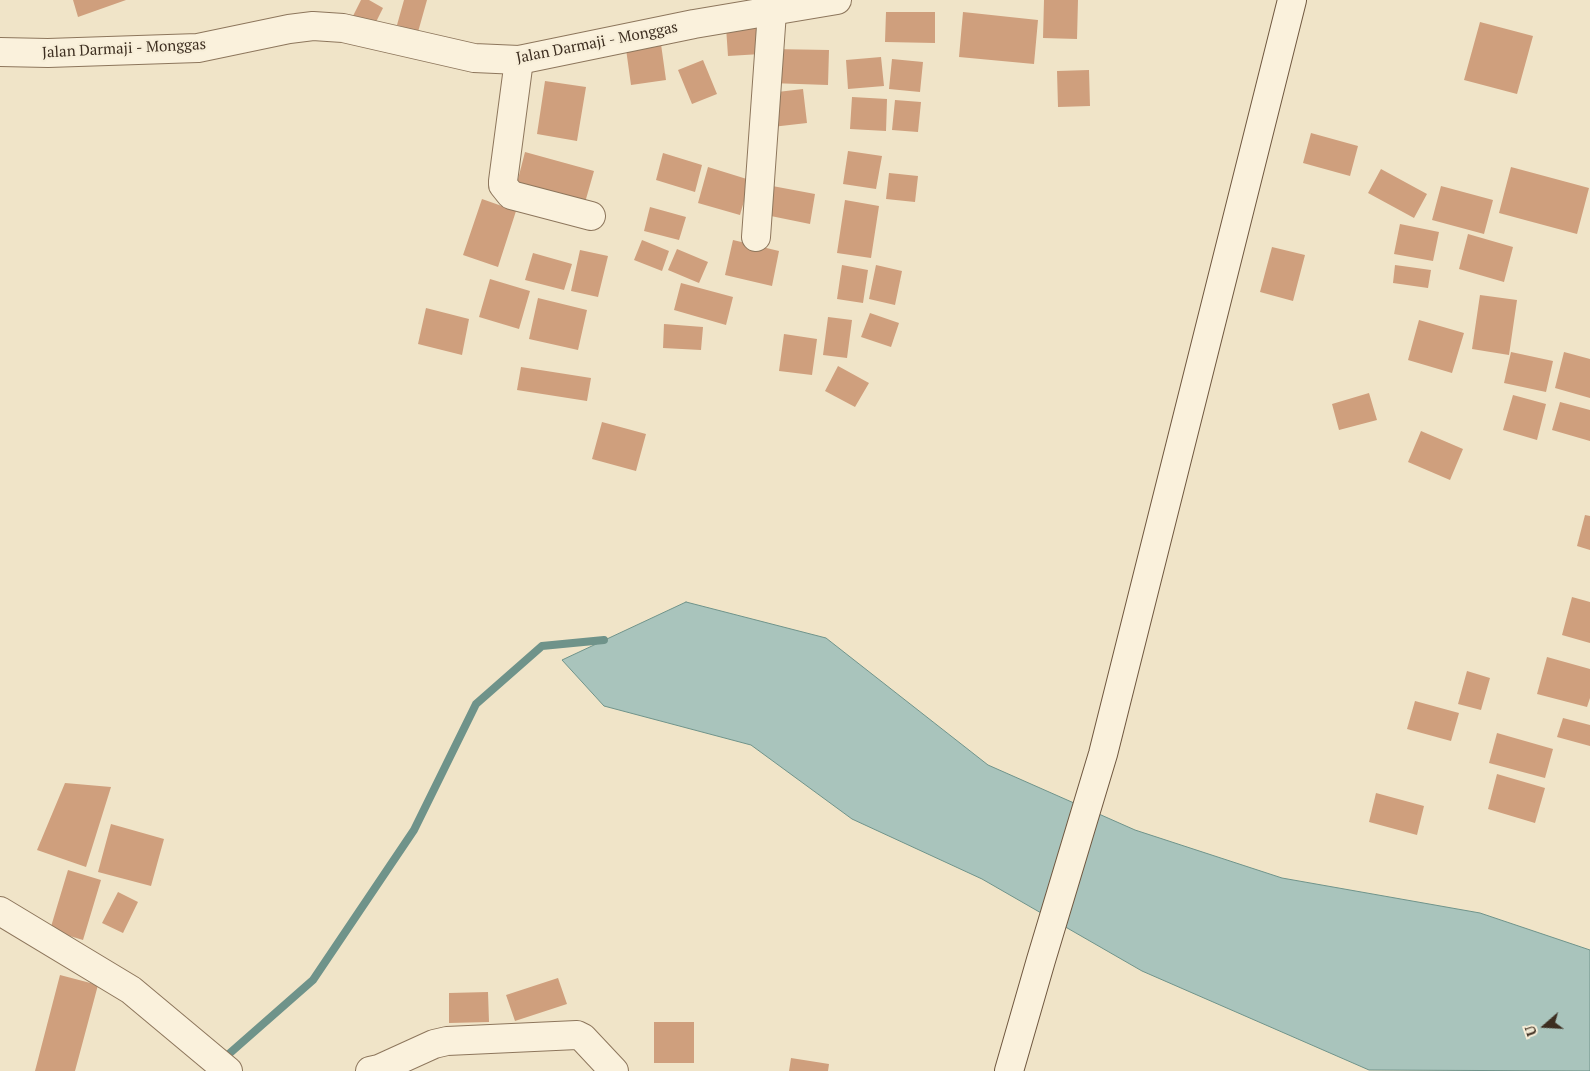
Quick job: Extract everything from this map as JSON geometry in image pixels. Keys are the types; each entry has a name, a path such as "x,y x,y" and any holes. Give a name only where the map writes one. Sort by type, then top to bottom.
{"street":[{"name":"Jalan Darmaji - Monggas","path":"0,52 48,53 198,48 313,26 343,28 474,58 519,60 694,24 837,0"},
{"path":"1009,1071 1103,754 1292,0"},
{"path":"756,237 772,12"},
{"path":"519,60 503,185 512,195 591,216"},
{"path":"0,911 131,990 228,1071"},
{"path":"370,1071 379,1069 434,1044 447,1041 577,1035 587,1042 614,1071"}],"water":[{"path":"686,602 826,638 988,765 1135,830 1282,878 1480,913 1590,950 1590,1071 1369,1070 1142,971 982,879 852,819 751,745 604,706 562,660"}],"building":[{"path":"73,0 126,0 78,17"},
{"path":"361,0 369,0 383,8 373,28 352,18"},
{"path":"404,0 427,0 418,32 397,25"},
{"path":"1044,0 1078,0 1077,39 1043,38"},
{"path":"886,12 935,12 935,43 885,42"},
{"path":"963,12 1038,20 1034,64 959,57"},
{"path":"1480,22 1533,36 1517,94 1464,80"},
{"path":"759,26 761,54 728,56 726,27"},
{"path":"661,44 666,80 631,85 626,49"},
{"path":"771,49 829,50 828,85 770,83"},
{"path":"881,57 884,86 848,89 846,60"},
{"path":"892,59 923,62 920,92 889,89"},
{"path":"703,60 717,94 692,104 678,70"},
{"path":"1089,70 1090,106 1058,107 1057,71"},
{"path":"545,81 586,87 577,141 537,134"},
{"path":"803,89 807,123 772,127 769,93"},
{"path":"852,97 887,99 886,131 850,129"},
{"path":"895,100 921,102 918,132 892,130"},
{"path":"1311,133 1358,146 1350,176 1303,163"},
{"path":"848,151 882,156 876,189 843,184"},
{"path":"525,152 594,171 584,206 516,187"},
{"path":"663,153 702,165 695,192 656,180"},
{"path":"708,167 750,180 740,215 698,203"},
{"path":"1511,167 1589,188 1577,234 1499,213"},
{"path":"1381,169 1427,194 1414,218 1368,193"},
{"path":"889,173 918,176 915,202 886,199"},
{"path":"767,185 815,194 810,224 761,214"},
{"path":"1441,186 1493,200 1484,234 1432,220"},
{"path":"482,199 516,211 498,267 463,255"},
{"path":"845,200 879,206 871,258 837,253"},
{"path":"650,207 686,217 679,240 644,231"},
{"path":"1400,224 1439,232 1433,261 1394,254"},
{"path":"1468,234 1513,247 1504,282 1459,269"},
{"path":"642,240 669,251 662,271 634,260"},
{"path":"733,240 779,251 772,286 725,275"},
{"path":"1272,247 1305,255 1293,301 1260,292"},
{"path":"677,249 708,262 699,283 668,270"},
{"path":"580,250 608,256 598,297 571,291"},
{"path":"533,253 572,264 564,290 525,280"},
{"path":"842,265 868,270 863,303 837,299"},
{"path":"876,265 902,271 895,305 869,299"},
{"path":"1395,265 1431,270 1428,288 1393,283"},
{"path":"490,279 530,291 519,329 479,317"},
{"path":"681,283 733,297 726,325 674,310"},
{"path":"1480,295 1517,300 1509,355 1472,349"},
{"path":"538,298 587,310 578,350 529,339"},
{"path":"426,308 469,319 462,355 418,344"},
{"path":"870,313 899,323 891,347 861,337"},
{"path":"828,317 852,320 847,358 823,355"},
{"path":"1419,320 1464,333 1452,373 1408,360"},
{"path":"664,324 703,327 701,350 663,348"},
{"path":"784,334 817,339 812,375 779,371"},
{"path":"1511,352 1553,361 1546,392 1504,383"},
{"path":"1564,352 1590,359 1590,398 1555,388"},
{"path":"838,366 869,383 855,407 825,391"},
{"path":"521,367 591,378 587,401 517,390"},
{"path":"1369,393 1377,420 1339,430 1332,404"},
{"path":"1513,395 1546,404 1537,440 1503,430"},
{"path":"1560,402 1590,410 1590,441 1552,430"},
{"path":"602,422 646,434 636,471 592,459"},
{"path":"1421,431 1463,449 1450,480 1408,462"},
{"path":"1585,515 1590,516 1590,550 1577,546"},
{"path":"1572,597 1590,602 1590,643 1562,635"},
{"path":"1547,657 1590,669 1590,698 1587,707 1537,694"},
{"path":"1467,671 1490,678 1481,710 1458,704"},
{"path":"1415,701 1459,713 1451,741 1407,729"},
{"path":"1563,718 1590,725 1590,746 1557,737"},
{"path":"1497,733 1553,749 1545,778 1489,763"},
{"path":"1497,774 1545,788 1535,823 1488,809"},
{"path":"65,783 111,787 86,867 37,850"},
{"path":"1376,793 1424,806 1417,835 1369,822"},
{"path":"111,824 164,839 151,886 98,872"},
{"path":"68,870 101,880 83,940 50,930"},
{"path":"118,892 138,902 123,933 102,923"},
{"path":"60,975 98,985 75,1071 35,1071"},
{"path":"558,978 567,1004 515,1021 506,995"},
{"path":"488,992 489,1022 449,1023 449,993"},
{"path":"654,1022 694,1022 694,1063 654,1063"},
{"path":"791,1058 829,1064 828,1071 789,1071"}],"waterway":[{"path":"222,1060 313,980 414,830 476,704 542,646 604,640"}]}
